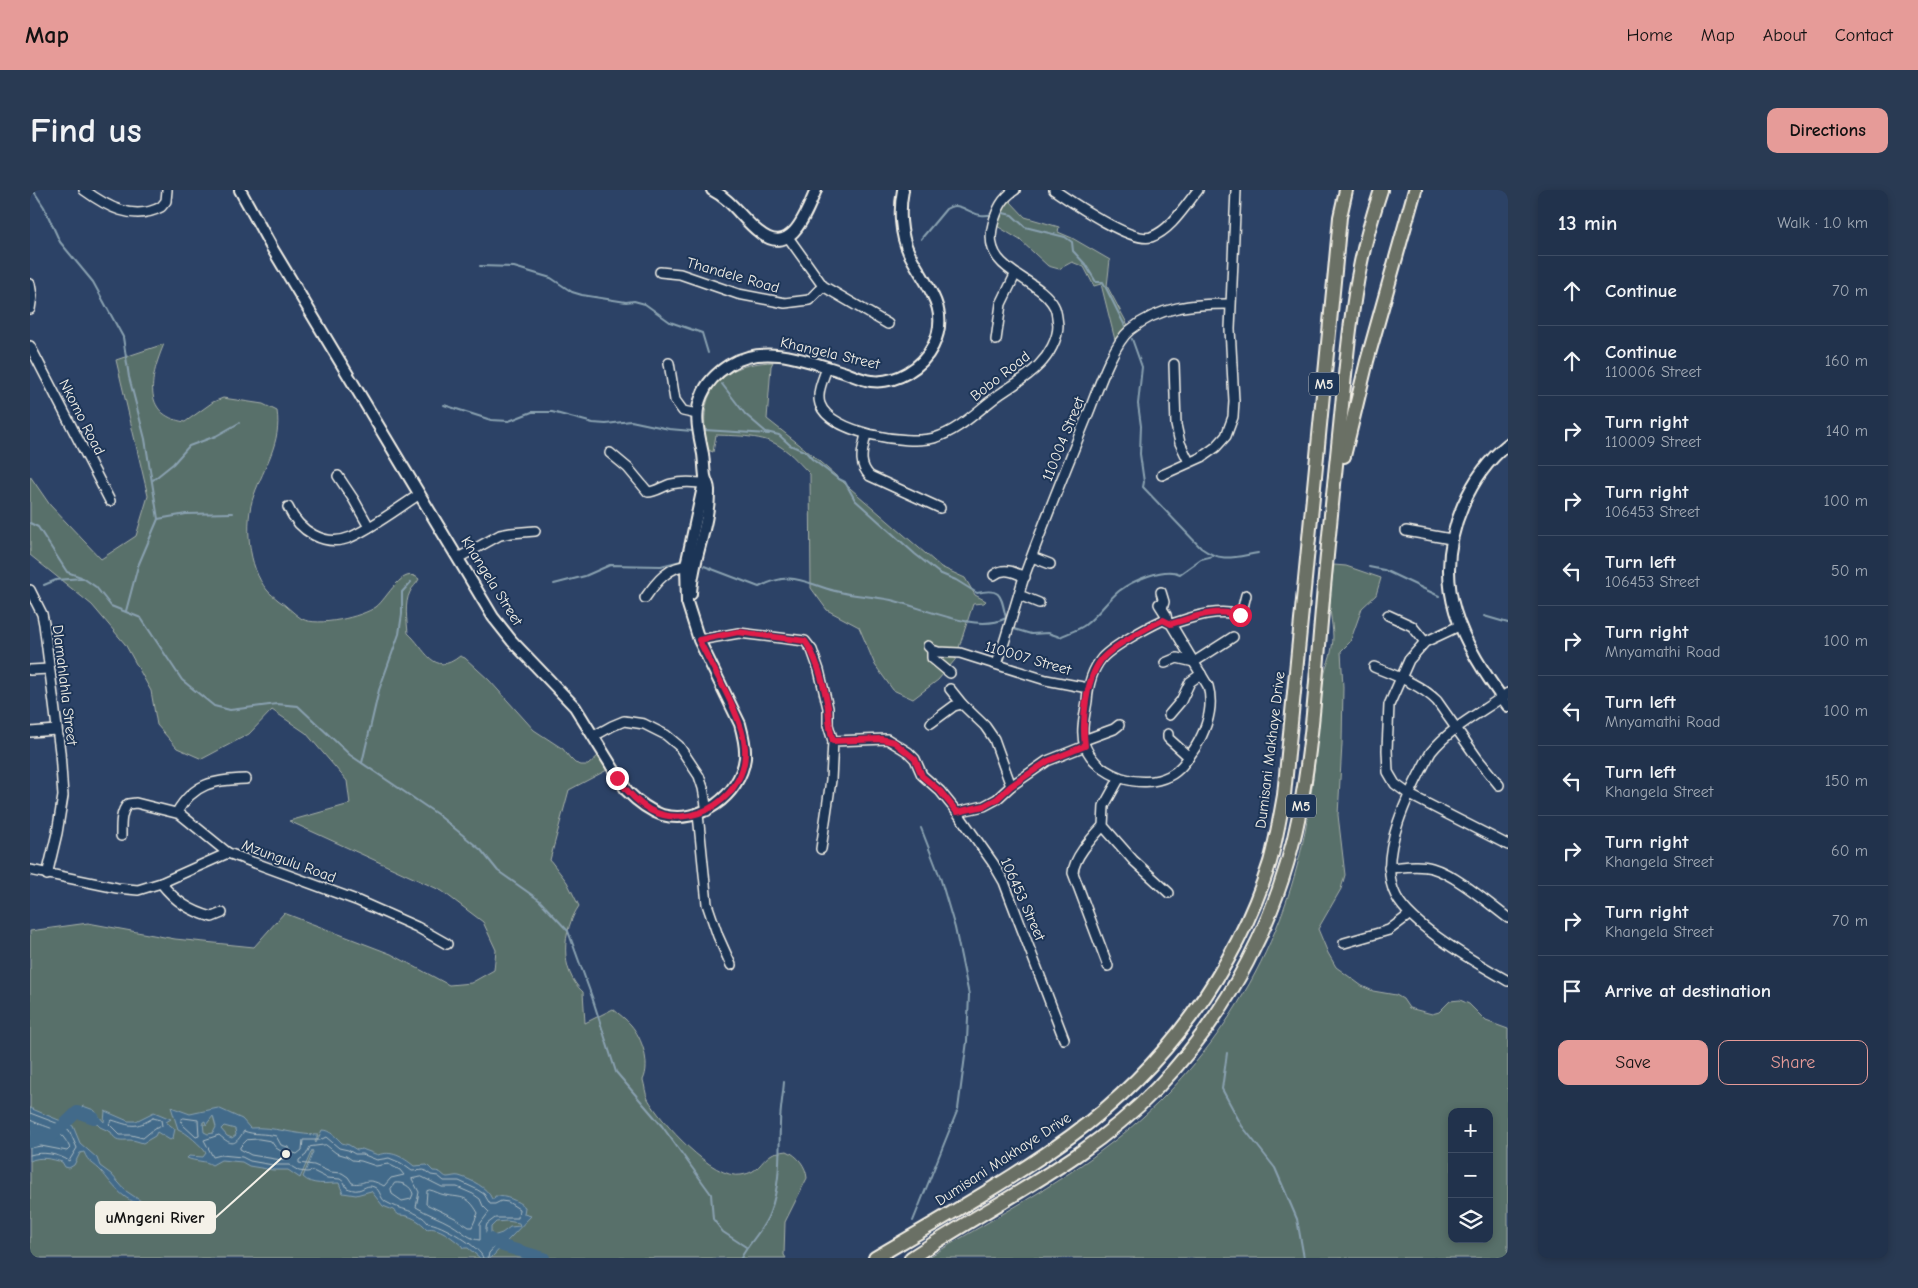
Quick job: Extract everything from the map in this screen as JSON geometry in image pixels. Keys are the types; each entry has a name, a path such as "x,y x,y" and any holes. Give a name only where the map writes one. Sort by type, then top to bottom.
{"main road":[{"name":"Dumisani Makhaye Drive","path":"876,1258 1032,1164 1091,1122 1127,1091 1178,1034 1208,992 1233,949 1252,910 1270,860 1284,795 1340,217 1346,190"},
{"name":"M5","path":"911,1258 968,1222 1036,1183 1077,1156 1128,1115 1157,1088 1183,1059 1216,1016 1243,971 1266,923 1280,887 1299,818 1314,709 1331,517 1356,285 1381,190"},
{"path":"1331,517 1367,361 1415,190"}],"street":[{"path":"84,190 111,207 131,213 161,207 166,201 167,190"},
{"name":"Khangela Street","path":"240,190 264,234 502,630 567,697 582,716 617,778 638,802 650,810 663,815 677,817 702,812 724,798 738,780 743,769 745,748 743,735 735,713 692,622 690,566 706,515 703,453 697,414 701,395 706,386 723,369 734,362 753,356 789,356 871,381 897,377 917,366 925,359 934,345 939,330 939,315 936,297 909,253 904,238 900,207 903,190"},
{"path":"712,190 723,196 758,232 768,237 779,239 788,237 795,232 801,224 816,190"},
{"name":"Bobo Road","path":"827,367 819,393 819,401 822,408 836,420 866,434 911,441 933,438 957,427 1039,366 1054,343 1058,332 1054,306 1047,297 1016,275 997,257 991,239 992,228 999,208 1005,198 1015,190"},
{"path":"1054,190 1095,216 1131,234 1144,237 1154,235 1166,227 1181,212 1198,190"},
{"path":"1162,474 1216,447 1226,436 1233,417 1230,304 1236,190"},
{"path":"788,237 822,286 888,324"},
{"name":"Thandele Road","path":"660,272 680,274 738,294 786,303 808,300 822,286"},
{"path":"996,340 1001,304 1016,275"},
{"path":"30,284 32,296 30,309"},
{"name":"110004 Street","path":"997,664 1024,577 1095,396 1124,336 1148,319 1171,309 1196,304 1230,304"},
{"name":"Nkomo Road","path":"30,346 110,501"},
{"path":"669,364 676,402 683,411 697,414"},
{"path":"1174,364 1176,425 1180,443 1189,462"},
{"path":"866,434 861,460 864,470 870,476 940,508"},
{"path":"1508,444 1486,466 1469,491 1454,525 1449,556 1453,607 1459,626 1471,651 1506,699 1457,729 1440,742 1431,752 1393,836 1389,868 1396,897 1409,915 1472,960 1508,980"},
{"path":"610,453 628,468 648,492 654,492 674,483 705,482"},
{"path":"338,476 354,500 368,527"},
{"path":"288,507 301,527 324,539 340,540 351,537 420,494"},
{"path":"458,558 500,535 535,531"},
{"path":"1406,531 1451,540"},
{"path":"1032,557 1050,564"},
{"path":"645,598 664,575 677,567 690,566"},
{"path":"994,575 1001,570 1005,570 1024,577"},
{"name":"Dlamahlahla Street","path":"30,590 42,614 63,796 58,833 47,875"},
{"path":"1161,592 1164,602 1161,606 1169,622 1201,674 1211,696 1210,708 1204,729 1189,757 1178,770 1159,780 1147,782 1119,779 1100,766 1085,743 1083,723 1088,688 1097,666 1107,654 1163,620 1169,622 1219,611 1240,615 1246,595"},
{"path":"1019,595 1039,603"},
{"path":"1388,615 1412,626 1426,642"},
{"path":"1459,626 1426,642 1412,655 1389,705 1386,750 1388,772 1392,781 1410,795 1508,845"},
{"path":"699,640 738,632 805,641 812,650 828,708 828,725 833,741 831,780 820,849"},
{"path":"1165,663 1177,658 1194,662 1233,637"},
{"name":"110007 Street","path":"950,673 932,658 930,648 960,653 1046,680 1088,688"},
{"path":"1374,667 1401,678 1430,694 1499,785"},
{"path":"30,670 49,669"},
{"path":"1169,715 1181,701 1190,682 1201,674"},
{"path":"950,689 962,704 985,726 994,739 1011,786"},
{"path":"931,723 954,706 962,704"},
{"path":"594,736 624,722 644,724 666,735 679,746 699,776 703,788 702,812 707,904 731,965"},
{"path":"957,812 984,806 997,799 1011,786 1048,761 1119,726"},
{"path":"30,732 56,730"},
{"path":"1168,734 1168,738 1189,757"},
{"name":"106453 Street","path":"833,741 881,739 894,742 915,759 922,776 940,791 957,812 1004,882 1064,1039"},
{"path":"177,812 188,796 204,785 227,779 246,778"},
{"path":"1108,966 1074,874 1075,864 1104,826 1104,806 1119,779"},
{"path":"122,836 122,816 126,806 136,803 177,812 228,853"},
{"path":"1104,826 1133,860 1169,893"},
{"name":"Mzungulu Road","path":"30,870 47,875 128,890 138,890 162,883 228,853 356,900 417,927 447,944"},
{"path":"1389,868 1433,868 1450,877 1508,918"},
{"path":"162,883 181,904 190,909 212,918 222,913"},
{"path":"1344,943 1388,930 1409,915"}],"green space":[{"path":"1007,201 1010,201 1025,217 1059,227 1058,232 1110,260 1107,286 1129,327 1115,340 1101,284 1094,286 1084,267 1072,262 1059,269 1048,266 1020,240 997,226 1002,209"},
{"path":"164,344 155,368 153,392 155,402 161,411 171,418 185,422 213,402 223,398 263,404 277,411 278,422 275,444 254,495 249,518 252,557 261,581 270,593 302,619 319,622 340,620 376,607 401,579 413,576 419,579 408,597 406,612 408,633 430,658 443,664 451,662 460,656 465,658 489,680 534,730 563,749 575,763 588,765 599,755 607,770 569,790 550,860 567,882 579,906 569,927 566,938 566,950 570,973 575,983 583,992 585,1023 613,1009 629,1023 639,1037 646,1059 643,1080 648,1099 664,1121 689,1148 716,1168 729,1174 747,1174 756,1169 772,1154 787,1151 801,1162 807,1178 785,1222 784,1255 786,1258 30,1258 30,931 88,923 175,939 254,947 284,913 391,954 449,985 471,983 494,970 496,950 483,922 442,891 289,821 350,804 347,781 306,733 272,710 249,734 202,759 177,748 157,725 151,691 125,644 92,605 30,555 30,476 50,505 101,559 136,536 148,496 116,360"},
{"path":"773,362 771,366 767,419 805,449 941,567 965,578 975,595 986,601 973,604 955,660 938,680 913,699 893,690 875,665 859,627 827,610 811,588 810,474 793,456 767,440 716,435 713,452 708,450 705,413 708,399 715,386 724,376 737,369 753,364"},
{"path":"1334,565 1346,566 1381,578 1376,595 1362,608 1350,642 1341,651 1343,687 1342,744 1338,815 1345,875 1341,889 1318,929 1336,967 1362,986 1373,991 1396,995 1403,999 1409,1008 1432,1014 1439,1012 1450,1001 1460,1000 1469,1004 1486,1021 1508,1029 1508,1258 927,1258 1070,1173 1114,1141 1150,1111 1182,1078 1212,1042 1238,1003 1261,963 1279,920 1294,876 1305,831 1324,676 1333,641 1330,604"}],"water":[{"path":"83,1106 94,1110 104,1122 105,1111 128,1121 136,1121 154,1112 171,1119 166,1122 175,1129 173,1138 170,1140 157,1132 155,1136 143,1143 132,1140 119,1140 111,1132 100,1127 90,1117 80,1113 79,1110"},
{"path":"171,1107 190,1114 218,1108 242,1119 250,1128 267,1128 318,1135 316,1143 322,1130 325,1130 342,1143 357,1150 362,1149 378,1155 392,1154 401,1157 414,1166 427,1165 433,1171 445,1176 458,1176 469,1180 487,1191 492,1199 495,1196 499,1196 518,1202 525,1207 524,1214 531,1216 491,1258 480,1258 468,1248 463,1248 445,1233 436,1229 427,1229 414,1219 399,1215 383,1206 371,1191 356,1195 343,1193 339,1183 320,1183 307,1180 303,1177 313,1152 312,1150 300,1178 288,1170 273,1170 249,1166 242,1162 221,1160 212,1165 187,1158 189,1156 203,1157 206,1153 185,1133 178,1129","holes":["213,1116 216,1127 213,1133 208,1134 204,1132 203,1122 205,1121 206,1125","224,1126 235,1129 236,1135 232,1138 227,1136 221,1129","507,1221 519,1223 520,1226 510,1227 502,1233 493,1236 491,1227 496,1222"]},
{"path":"30,1108 73,1126 80,1143 97,1158 100,1166 141,1203 129,1200 119,1192 102,1172 89,1161 84,1152 80,1153 74,1165 69,1168 65,1167 62,1162 50,1159 42,1158 30,1161"}],"waterway":[{"path":"33,190 44,207 60,242 93,282 123,337 129,377 145,439 158,519 138,566 126,611"},
{"path":"921,239 946,209 952,206 957,206 979,215 992,214"},
{"path":"1003,213 1012,215 1025,227 1065,237 1072,242 1073,251 1085,264 1096,282 1103,282 1126,328"},
{"path":"480,266 514,267 551,278 572,292 582,295 645,304 670,322 702,333 708,353"},
{"path":"1132,339 1142,367 1138,404 1141,426 1140,454 1143,487 1208,553 1228,558 1258,553"},
{"path":"704,566 759,587 780,579 797,579 842,593 891,600 965,621 994,622 1006,618 999,595 991,591 977,593 956,580 939,573 855,500 845,482 812,459 806,452 790,445 779,435 766,432 745,414 722,384"},
{"path":"444,405 491,420 509,421 532,412 552,412 593,423 606,424 631,421 669,429 692,431"},
{"path":"153,480 173,464 189,446 216,436 239,423"},
{"path":"704,430 769,434"},
{"path":"158,519 186,514 233,513"},
{"path":"30,523 38,527 67,572 81,577"},
{"path":"1014,629 1031,634 1048,633 1060,637 1085,625 1110,599 1132,583 1158,573 1174,572 1180,574 1201,559 1213,556"},
{"path":"554,584 585,576 610,565 661,566 681,561"},
{"path":"1369,567 1384,570 1439,596"},
{"path":"44,585 56,580 83,578 96,587 111,606 141,618 182,680 214,706 230,710 277,704 298,706 350,755 437,814 481,850 498,871 539,900 568,931 616,1072 662,1126 711,1194 713,1219 723,1232 746,1247"},
{"path":"362,763 379,690 399,634 402,614 402,592 411,582"},
{"path":"1484,616 1508,623"},
{"path":"913,1221 958,1109 967,1041 969,995 955,928 940,877 921,828"},
{"path":"1227,1053 1222,1089 1242,1126 1275,1168 1297,1219 1304,1258"},
{"path":"741,1258 764,1225 774,1201 779,1168 780,1119 784,1082"},
{"path":"30,1142 54,1134 77,1112 94,1118"},
{"path":"488,1238 503,1246 544,1258"}],"place":[{"name":"uMngeni River","path":"286,1154"}],"route":[{"path":"617,778 638,802 650,810 663,815 677,817 707,811 715,806 733,788 743,769 745,748 743,735 735,713 699,640 722,637 738,632 805,641 812,650 819,670 828,708 828,725 833,741 887,739 894,742 915,759 922,776 940,791 957,812 984,806 997,799 1011,786 1048,761 1085,746 1083,723 1088,688 1097,666 1107,654 1163,620 1171,624 1219,611 1240,615"}]}
